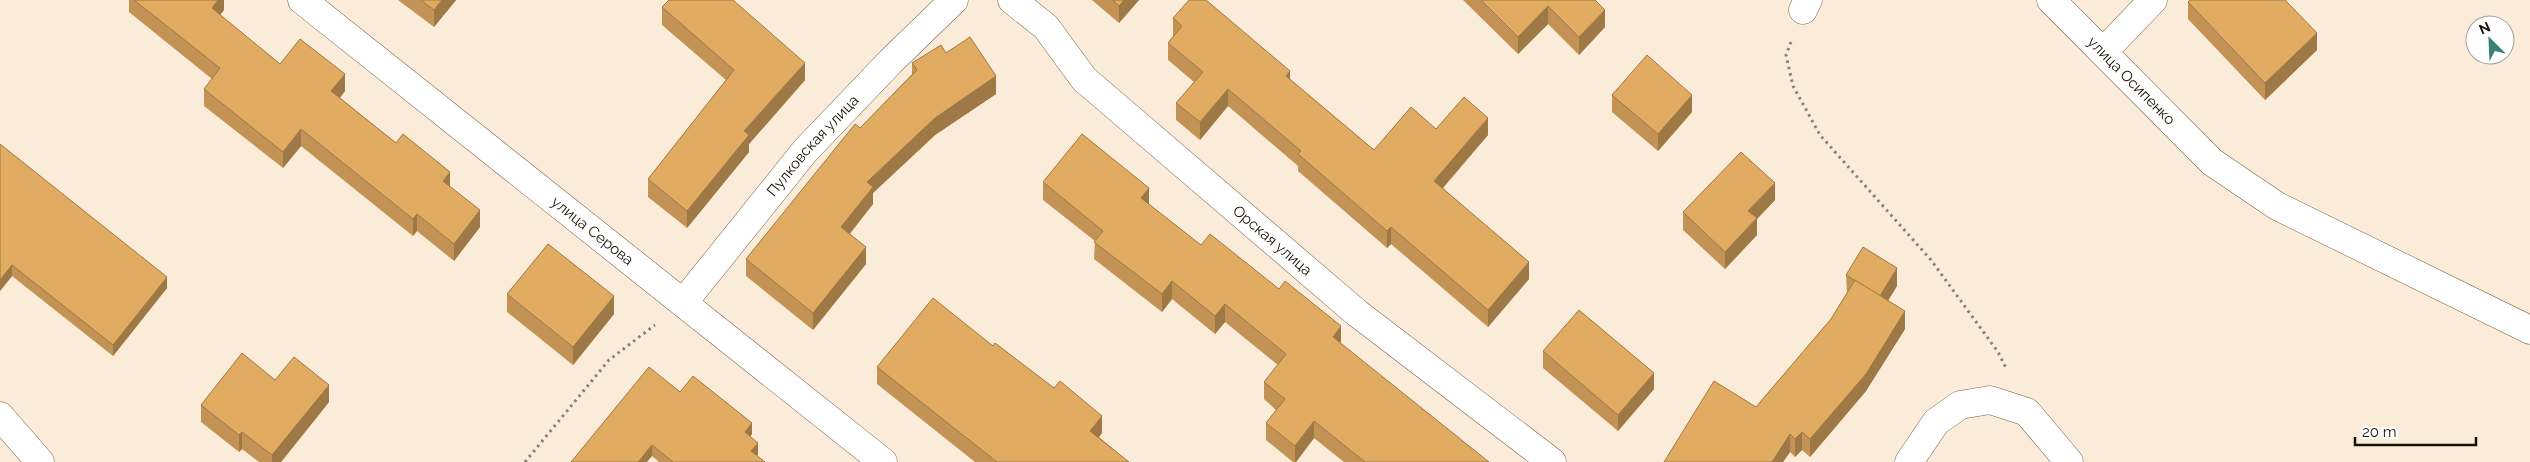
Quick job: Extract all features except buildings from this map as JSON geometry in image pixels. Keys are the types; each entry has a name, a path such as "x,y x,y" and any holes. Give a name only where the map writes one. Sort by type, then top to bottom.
{"street":[{"name":"улица Серова","path":"302,0 882,462"},
{"name":"Пулковская улица","path":"683,303 805,151 892,60 954,0"},
{"name":"Орская улица","path":"1012,0 1046,27 1084,80 1357,313 1552,462"},
{"name":"улица Осипенко","path":"2051,0 2212,162 2277,206 2530,330"},
{"path":"2102,52 2153,0"},
{"path":"1909,462 1936,422 1960,405 1990,400 2027,412 2069,462"},
{"path":"0,416 40,462"}],"path":[{"path":"1805,5 1786,55 1793,86 1820,135 1932,260 1998,352 2027,412"},
{"path":"525,462 609,360 683,303"}]}
